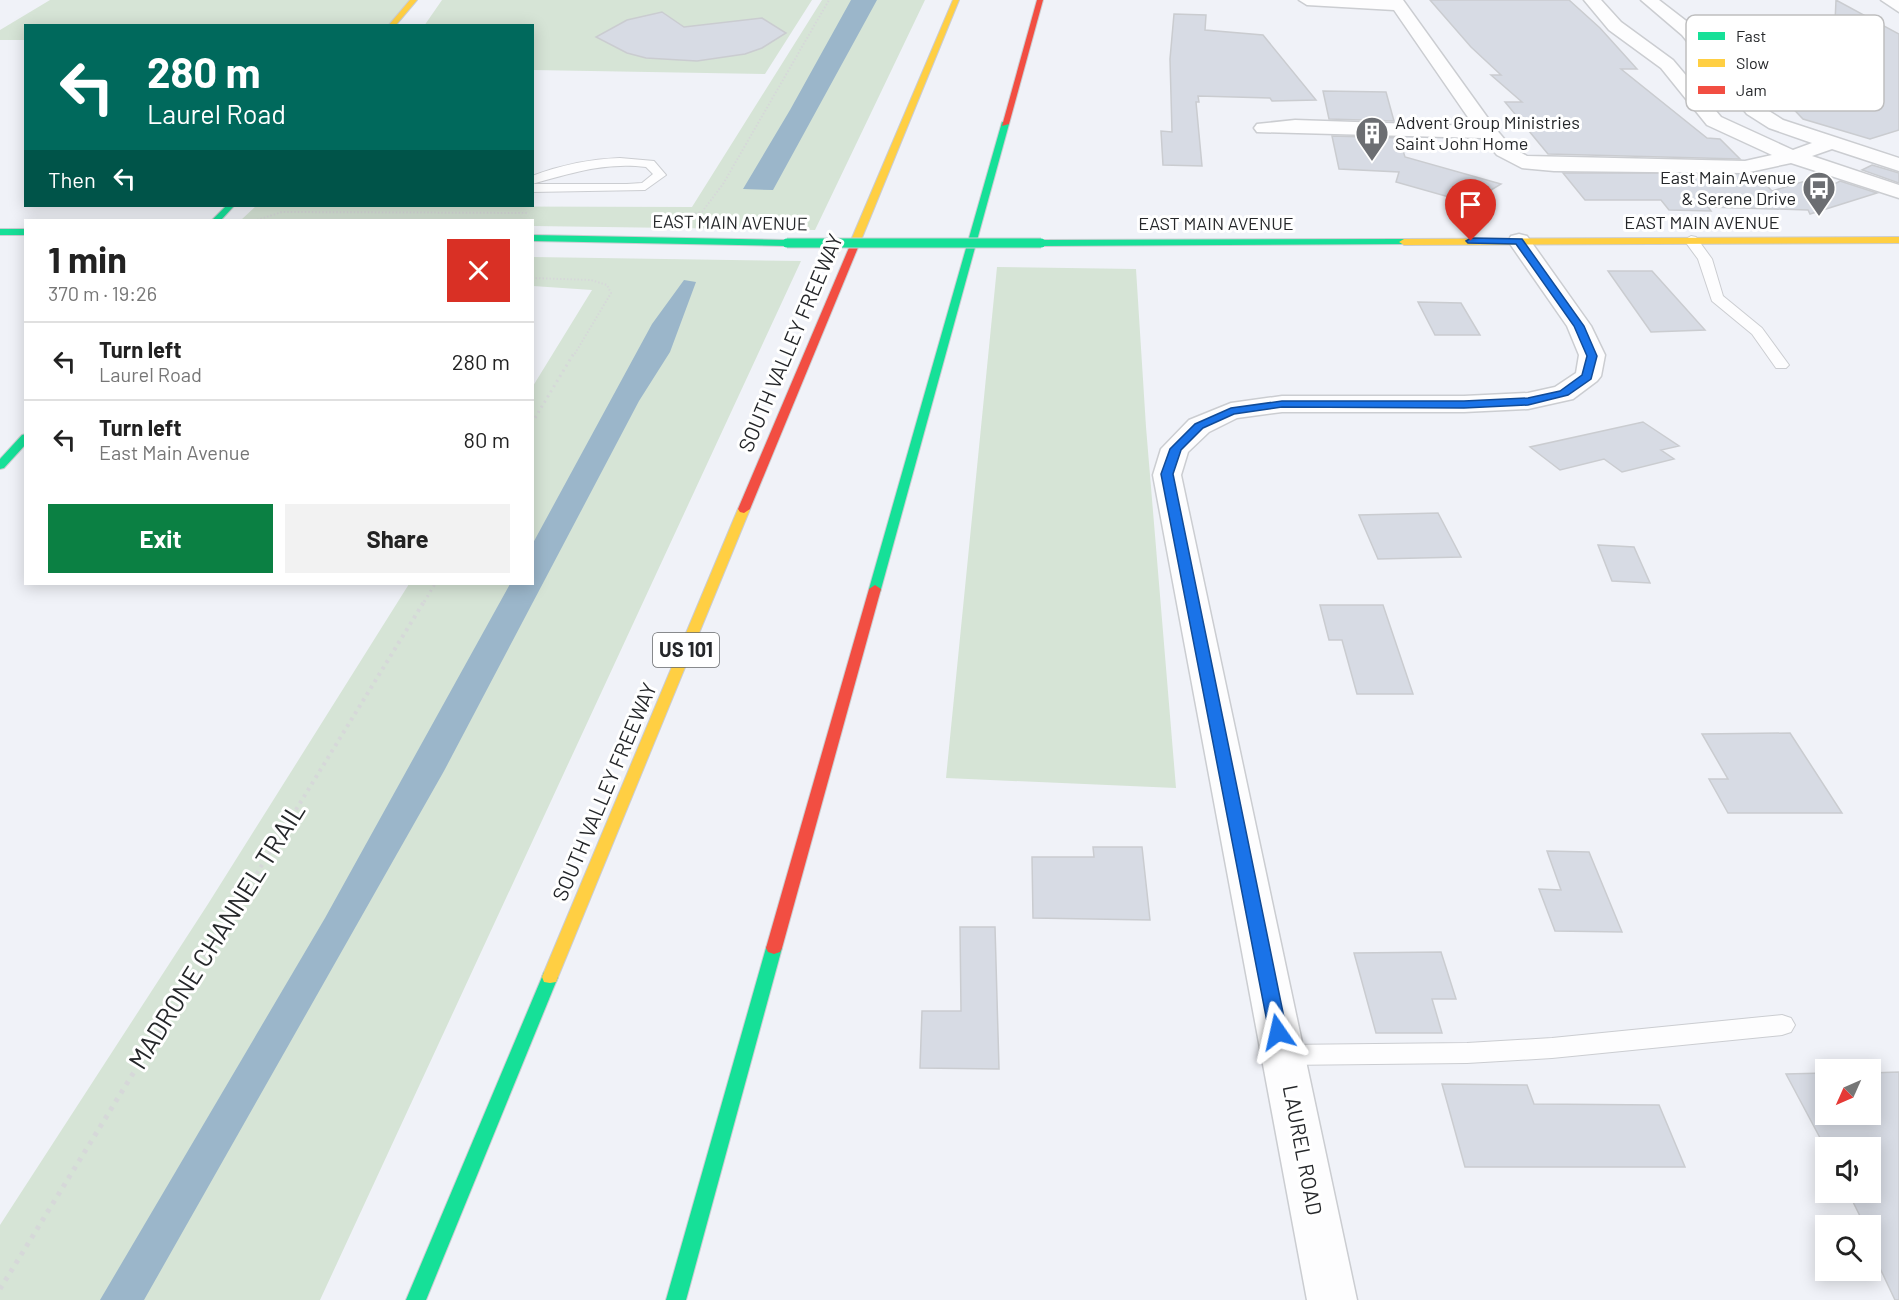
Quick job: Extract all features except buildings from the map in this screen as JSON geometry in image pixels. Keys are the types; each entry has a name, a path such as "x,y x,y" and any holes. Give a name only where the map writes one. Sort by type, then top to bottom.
{"main road":[{"path":"393,24 414,0"},
{"name":"SOUTH VALLEY FREEWAY","path":"416,1300 956,0"},
{"path":"676,1300 1040,0"},
{"path":"217,219 229,207"},
{"path":"0,232 24,232"},
{"name":"EAST MAIN AVENUE","path":"534,238 787,243 1899,240"},
{"path":"0,466 24,439"}],"street":[{"path":"1307,0 1396,2 1488,132 1504,152 1522,162 1554,165 1745,167 1792,157 1830,143"},
{"path":"1592,0 1615,26 1667,64 1686,87"},
{"path":"1649,0 1686,29"},
{"path":"1889,0 1899,7"},
{"path":"1706,111 1714,120 1792,157 1852,174 1899,192"},
{"path":"1756,111 1776,124 1899,165"},
{"path":"1264,128 1294,126 1488,132"},
{"name":"LAUREL ROAD","path":"1332,1300 1167,474 1175,449 1199,426 1231,411 1282,404 1464,404 1528,401 1564,393 1587,376 1592,356 1579,326 1519,241"}],"lane":[{"path":"534,179 565,168 604,162 650,164 660,175 645,186 627,188 534,188"},
{"path":"1691,240 1705,259 1717,298 1757,331 1781,365"},
{"path":"1283,1055 1509,1050 1782,1025"}],"path":[{"path":"534,278 591,280 607,285 611,293 534,420"},
{"name":"MADRONE CHANNEL TRAIL","path":"0,1289 434,585"}],"green space":[{"path":"50,0 411,0 389,24 24,24 24,40 0,40 0,30"},
{"path":"442,0 812,0 765,74 534,70 534,24 425,24"},
{"path":"822,0 925,0 815,230 534,226 534,219 242,219 255,207 692,207"},
{"path":"534,257 801,261 320,1300 0,1300 0,1225 208,904 408,585 534,585 534,384 592,290 534,286"},
{"path":"997,267 1136,269 1146,427 1176,788 946,778"}],"water":[{"path":"851,0 877,0 773,190 743,189 790,110"},
{"path":"684,280 696,282 670,352 639,401 444,771 144,1300 100,1300 325,918 509,585 534,585 534,541 652,324"}],"traffic: fast":[{"path":"875,589 1005,124"},
{"path":"217,219 229,207"},
{"path":"0,232 24,232"},
{"path":"534,238 787,243"},
{"path":"1041,243 1404,242"},
{"path":"787,243 1041,243"},
{"path":"0,466 24,439"},
{"path":"676,1300 774,948"},
{"path":"416,1300 550,977"}],"traffic: slow":[{"path":"393,24 414,0"},
{"path":"854,245 956,0"},
{"path":"1404,242 1899,240"},
{"path":"550,977 744,509"}],"traffic: jam":[{"path":"1005,124 1040,0"},
{"path":"744,509 854,245"},
{"path":"774,948 875,589"}],"place":[{"name":"Advent Group Ministries Saint John Home","path":"1372,162"},
{"name":"East Main Avenue & Serene Drive","path":"1819,217"}],"route":[{"path":"1278,1032 1167,474 1175,449 1199,426 1231,411 1282,404 1464,404 1528,401 1564,393 1587,376 1592,356 1579,326 1519,241 1471,241"}]}
